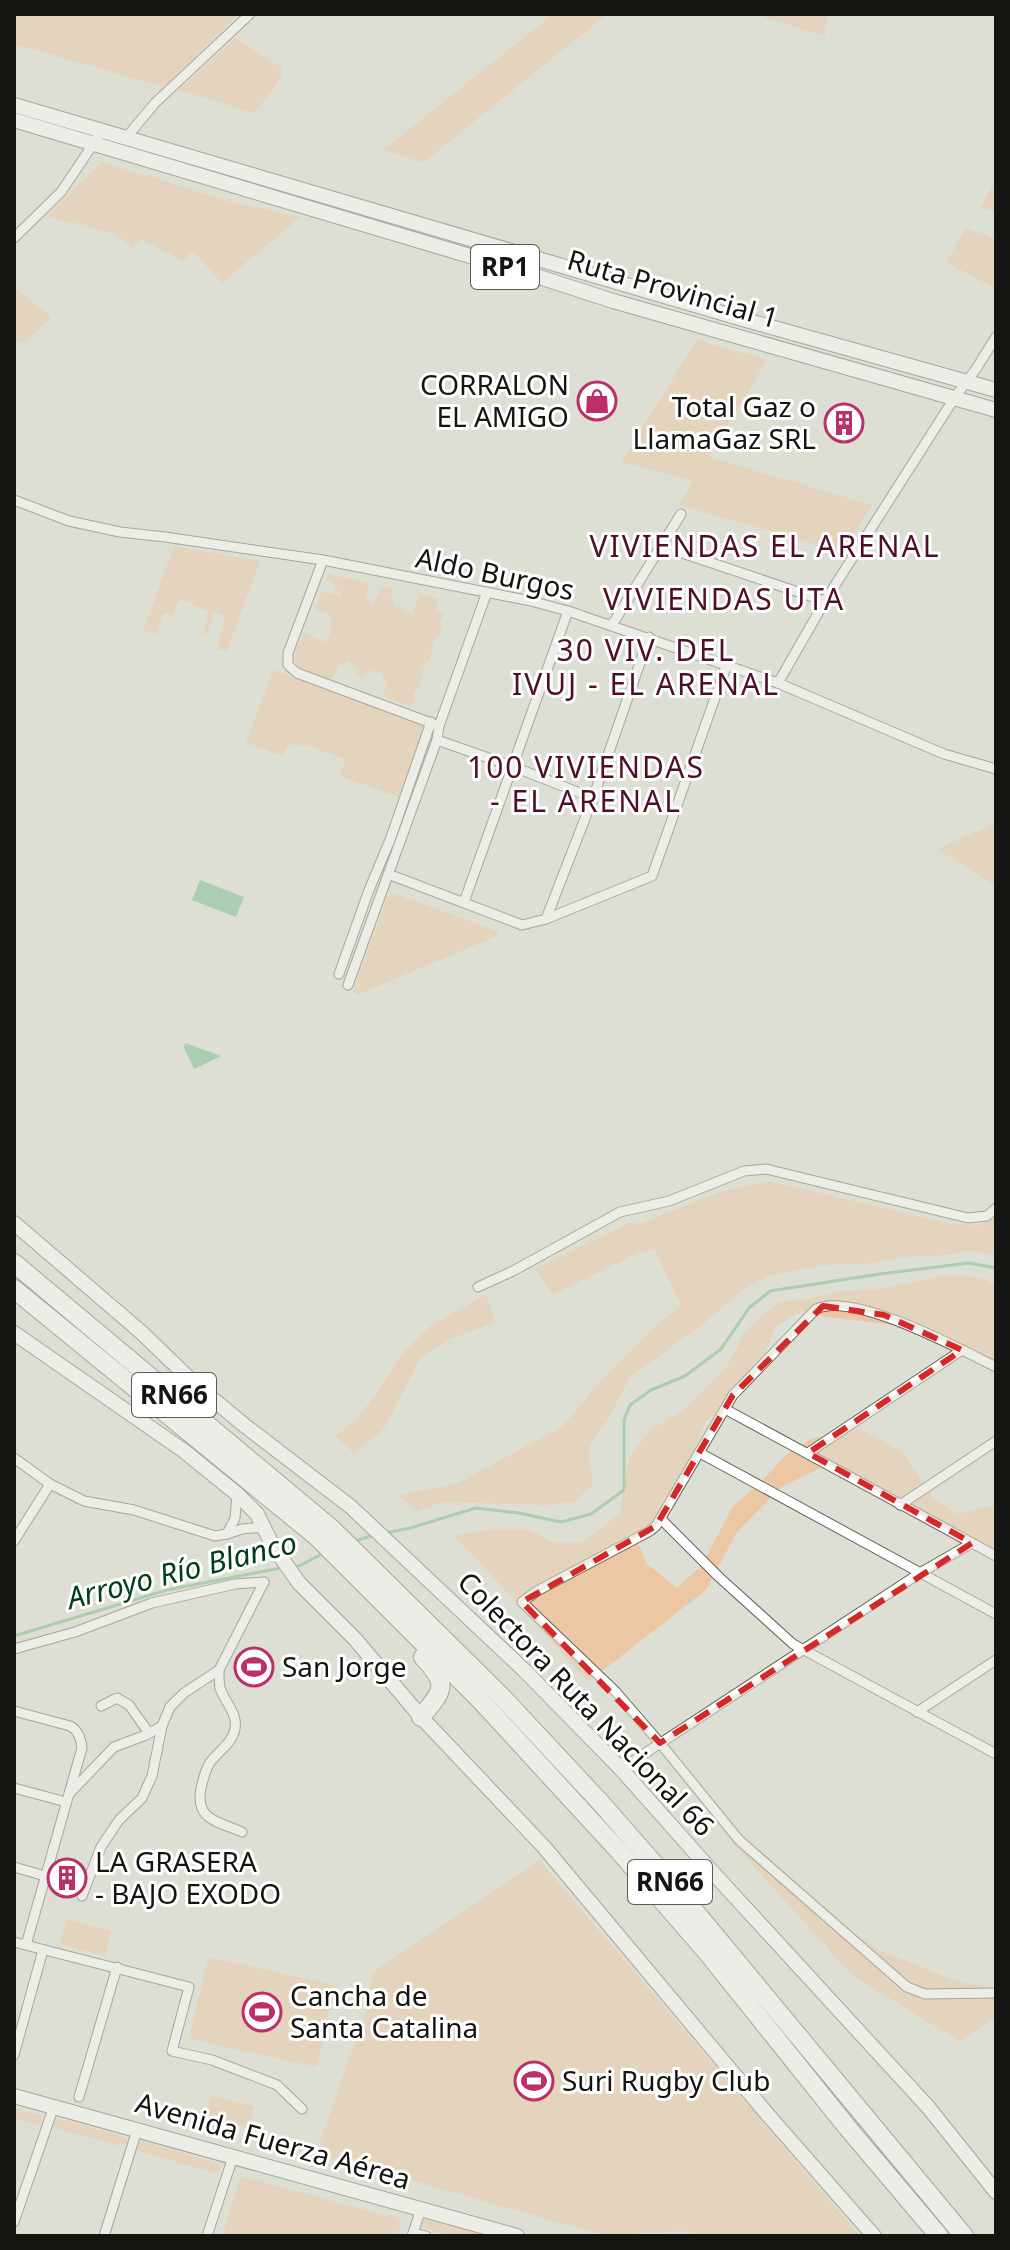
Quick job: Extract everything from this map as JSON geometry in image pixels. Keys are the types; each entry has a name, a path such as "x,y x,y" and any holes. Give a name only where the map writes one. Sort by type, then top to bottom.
{"highway":[{"name":"RN66","path":"14,1263 323,1535 482,1702 618,1850 742,1994 847,2127 939,2236"},
{"name":"RN66","path":"14,1289 323,1535"},
{"name":"RN66","path":"343,1557 503,1698 601,1803 732,1955 964,2236"},
{"path":"343,1557 437,1672 441,1693 421,1717"}],"street":[{"path":"122,145 155,103 250,14"},
{"name":"Ruta Provincial 1","path":"14,105 99,138 613,301 996,410"},
{"name":"Ruta Provincial 1","path":"14,120 99,138"},
{"path":"14,238 61,192 99,138"},
{"name":"Ruta Provincial 1","path":"122,145 996,390"},
{"path":"778,683 825,601 996,337"},
{"name":"Aldo Burgos","path":"14,500 69,521 120,532 323,560 568,611 727,664 944,754 996,769"},
{"path":"612,625 681,514"},
{"path":"661,546 825,601"},
{"path":"323,560 288,653 288,665 297,673 435,724"},
{"path":"339,974 487,592"},
{"path":"464,902 568,611"},
{"path":"546,919 593,798 649,637"},
{"path":"388,874 522,925 546,919 652,876 727,664"},
{"path":"348,985 437,740 435,724"},
{"path":"437,740 593,798"},
{"path":"478,1287 620,1212 669,1201 744,1171 766,1169 968,1218 987,1216 996,1208"},
{"name":"Colectora Ruta Nacional 66","path":"14,1223 141,1332 197,1386 351,1507 514,1660 621,1769 928,2107 996,2192"},
{"path":"996,1367 884,1315 835,1305 816,1309 733,1395 661,1519 650,1531 522,1602 615,1691 739,1840 907,1987 925,1994 996,1993"},
{"path":"14,1333 174,1443 236,1504 257,1514 252,1528"},
{"path":"808,1453 962,1350"},
{"path":"725,1409 900,1505 994,1552"},
{"path":"900,1505 996,1441"},
{"path":"700,1453 996,1614"},
{"path":"14,1458 50,1484 84,1501 134,1510 215,1536 252,1528"},
{"path":"14,1541 50,1484"},
{"path":"227,1534 232,1526 236,1504"},
{"path":"661,1519 793,1644 996,1754"},
{"path":"252,1528 273,1546 299,1583 355,1639 421,1717 544,1847 768,2115 874,2236"},
{"path":"621,1769 920,1573 972,1543"},
{"path":"14,1649 75,1632 152,1603 235,1584 264,1582 219,1670 184,1693 170,1707 162,1726 152,1776 142,1798 119,1820 101,1847 82,1896"},
{"path":"917,1712 996,1660"},
{"path":"219,1670 220,1687 234,1713 236,1725 233,1736 209,1764 199,1802 207,1816 242,1832"},
{"path":"101,1706 117,1698 129,1705 149,1733"},
{"path":"14,1711 70,1726 75,1729 82,1748 26,1945"},
{"path":"66,1800 86,1774 114,1747 162,1726"},
{"path":"14,1788 66,1800"},
{"path":"14,1867 45,1876"},
{"path":"14,1942 189,1987 172,2051 212,2060 277,2085 302,2109"},
{"path":"14,2055 43,1950"},
{"path":"79,2097 117,1967"},
{"name":"Avenida Fuerza Aérea","path":"14,2096 517,2236"},
{"path":"14,2222 54,2106"},
{"path":"104,2236 137,2130"},
{"path":"207,2236 233,2157"},
{"path":"421,2209 413,2234 426,2236"}],"highlighted area":[{"path":"823,1306 884,1315 962,1350 808,1453 972,1543 660,1743 522,1602 656,1526 733,1395"}],"shaded area":[{"path":"14,14 239,14 164,87 14,44"},
{"path":"553,14 607,14 423,163 383,150"},
{"path":"755,14 827,14 825,36"},
{"path":"235,38 281,67 282,76 255,113 179,90"},
{"path":"102,162 239,204 300,217 222,283 193,251 184,261 142,240 133,248 117,235 46,217"},
{"path":"996,180 996,213 980,207"},
{"path":"967,228 996,239 996,289 946,262"},
{"path":"14,287 52,317 24,343 14,342"},
{"path":"697,340 767,360 709,457 872,505 842,552 679,505 693,481 621,462"},
{"path":"174,546 260,561 227,651 217,649 225,616 214,612 208,634 204,633 208,611 192,605 192,602 178,602 173,615 163,613 156,634 143,631"},
{"path":"328,574 370,584 365,598 374,605 382,586 394,589 390,601 412,614 420,594 439,598 436,611 443,614 439,626 443,628 434,638 429,662 422,670 411,707 383,696 388,682 383,679 383,674 371,670 368,676 364,674 363,679 356,676 359,669 347,660 344,665 339,664 332,680 304,670 296,663 296,652 304,633 327,642 332,617 324,611 314,610 322,591 340,597 342,592 332,589 334,583 326,580"},
{"path":"273,670 426,724 399,797 340,776 345,759 302,744 300,747 288,744 283,756 246,743"},
{"path":"996,823 996,886 937,849"},
{"path":"200,880 244,897 236,917 192,900"},
{"path":"393,893 497,931 497,936 357,995 353,991 388,895"},
{"path":"185,1043 221,1056 194,1069 184,1048"},
{"path":"769,1181 951,1224 979,1225 996,1215 996,1255 968,1250 865,1264 823,1265 767,1276 739,1293 702,1325 630,1377 609,1418 590,1445 593,1485 574,1502 545,1505 442,1502 416,1511 399,1495 458,1483 562,1427 606,1375 681,1305 654,1249 640,1252 552,1295 535,1269 629,1223 642,1223 719,1192"},
{"path":"948,1275 982,1278 996,1285 996,1368 899,1326 798,1313 776,1326 752,1382 705,1422 682,1480 638,1542 646,1563 677,1588 702,1565 733,1506 788,1453 811,1439 861,1429 904,1453 934,1498 958,1514 996,1505 996,1549 960,1544 897,1496 830,1463 780,1488 737,1532 706,1590 588,1682 453,1536 493,1529 530,1530 553,1542 584,1542 620,1513 629,1459 649,1431 688,1406 726,1368 746,1330 779,1302 841,1291 874,1290"},
{"path":"486,1294 495,1322 446,1341 421,1357 384,1429 354,1453 335,1436 355,1421 400,1356 429,1327"},
{"name":"San Jorge","path":"255,1652 266,1659 255,1680 244,1672"},
{"path":"730,1840 768,1857 817,1908 877,1949 954,1980 996,1989 996,2017 959,2041 853,1976"},
{"name":"Suri Rugby Club","path":"539,1860 860,2236 699,2236 683,2231 607,2236 328,2157 319,2144 365,2014 373,1972"},
{"path":"66,1919 111,1931 105,1956 60,1944"},
{"name":"Cancha de Santa Catalina","path":"208,1957 335,1985 317,2067 189,2039"},
{"path":"211,2096 254,2106 249,2128 206,2118"},
{"path":"14,2108 39,2115 42,2122 38,2125 14,2119"},
{"path":"60,2119 124,2136 127,2143 120,2146 57,2129 54,2122"},
{"path":"142,2141 217,2163 220,2170 214,2173 139,2151 136,2148"},
{"path":"245,2177 398,2219 401,2224 397,2236 222,2236 240,2180"},
{"path":"426,2218 489,2236 450,2236 423,2228 420,2225"}],"waterway":[{"path":"386,1533 476,1508 561,1522 591,1514 624,1490 624,1420 630,1405 651,1390 685,1376 721,1349 749,1308 770,1291 969,1263 996,1268"},
{"path":"355,1541 374,1535"},
{"name":"Arroyo Río Blanco","path":"293,1567 322,1554"},
{"name":"Arroyo Río Blanco","path":"14,1636 167,1590 281,1568"}],"place":[{"name":"CORRALON EL AMIGO","path":"597,401"},
{"name":"Total Gaz o LlamaGaz SRL","path":"844,423"},
{"name":"San Jorge","path":"254,1667"},
{"name":"LA GRASERA - BAJO EXODO","path":"67,1878"},
{"name":"Cancha de Santa Catalina","path":"262,2012"},
{"name":"Suri Rugby Club","path":"534,2081"}],"district":[{"name":"VIVIENDAS EL ARENAL","path":"765,547"},
{"name":"VIVIENDAS UTA","path":"724,600"},
{"name":"30 VIV. DEL IVUJ - EL ARENAL","path":"646,668"},
{"name":"100 VIVIENDAS - EL ARENAL","path":"586,785"}]}
